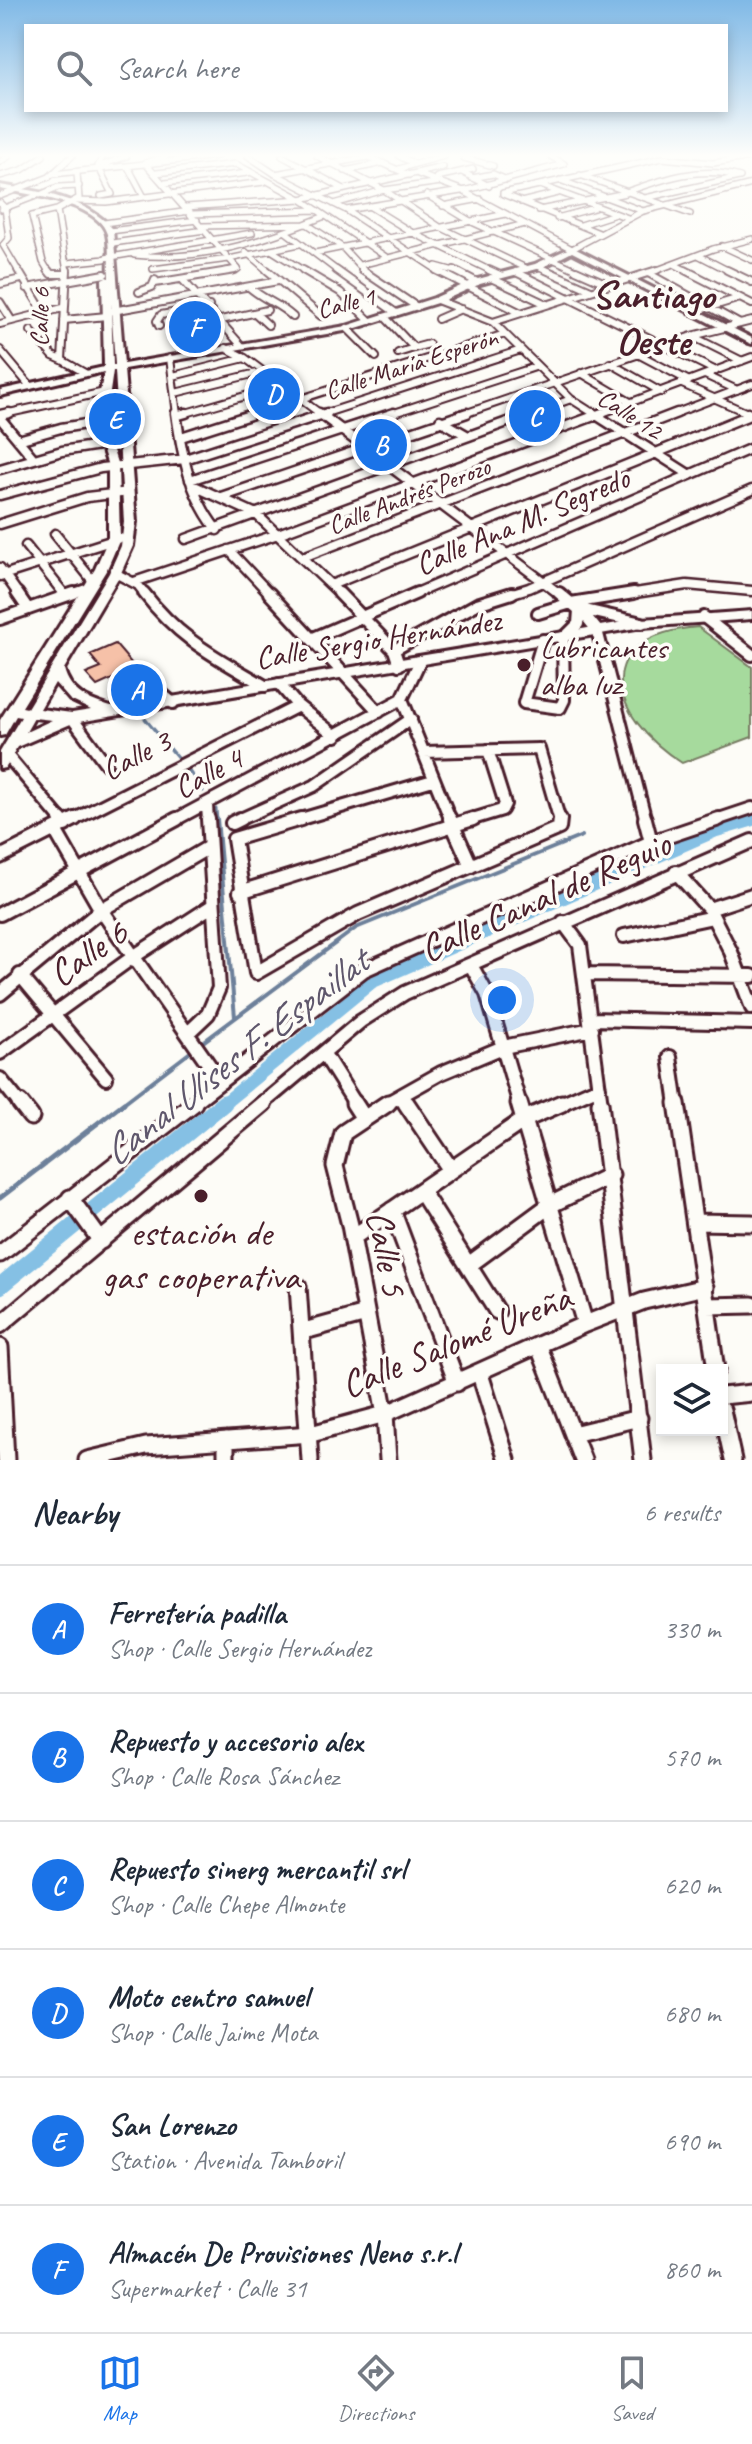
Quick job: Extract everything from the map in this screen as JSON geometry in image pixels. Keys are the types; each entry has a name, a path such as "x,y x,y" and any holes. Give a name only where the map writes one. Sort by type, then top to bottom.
{"main road":[{"path":"6,754 115,573 129,538 129,492 117,310 108,258 99,229 94,224"},
{"path":"0,731 109,556 114,539 113,466 106,444 105,421 109,369 105,274 113,243 105,224"},
{"path":"572,249 752,341"},
{"name":"Calle 1","path":"1,391 85,373 347,328 437,300 495,276 538,266 572,249"},
{"name":"Calle Sergio Hernández","path":"13,711 72,718 642,623 752,615"},
{"path":"57,668 59,679 74,697 110,711"},
{"path":"6,754 72,718"}],"street":[{"path":"6,224 9,238 2,246 44,313"},
{"path":"34,224 43,262 51,274 65,277"},
{"name":"Calle 6","path":"68,224 62,360 85,373"},
{"path":"142,224 153,248"},
{"path":"110,231 155,224"},
{"path":"139,292 155,283 238,269 201,224"},
{"path":"113,243 204,228 304,224"},
{"path":"134,255 153,258 222,250 307,224"},
{"path":"307,224 342,247 360,266 417,307"},
{"path":"338,224 386,257"},
{"path":"369,224 430,266 521,313"},
{"path":"398,224 546,304"},
{"path":"435,224 528,269"},
{"path":"315,253 454,224"},
{"path":"477,224 610,285"},
{"path":"319,279 386,257 524,224"},
{"path":"525,224 572,249 616,224"},
{"path":"575,224 599,233"},
{"path":"580,226 586,224"},
{"path":"286,232 299,244 369,289 396,313"},
{"path":"67,263 134,255 153,248 252,233"},
{"path":"493,322 722,246 752,239"},
{"path":"153,269 229,259 299,244"},
{"path":"239,245 321,316"},
{"path":"722,246 752,260"},
{"path":"738,253 752,248"},
{"path":"271,250 340,292 370,321"},
{"path":"396,255 430,266 451,268 477,282"},
{"path":"698,255 751,280"},
{"path":"153,258 155,283"},
{"path":"674,264 752,304"},
{"path":"538,266 591,290"},
{"path":"516,272 716,371"},
{"path":"648,273 740,324"},
{"path":"27,288 65,277 105,274"},
{"path":"0,284 21,279"},
{"path":"182,279 241,345"},
{"path":"725,290 751,280"},
{"path":"64,320 278,281"},
{"path":"249,287 265,301 277,302 293,317"},
{"path":"693,312 740,298"},
{"name":"Calle 12","path":"437,300 493,322 535,367 571,399 690,475"},
{"path":"0,302 12,321"},
{"path":"151,306 161,315"},
{"path":"159,326 157,321 161,315 209,306"},
{"path":"0,324 63,308"},
{"path":"438,319 461,309"},
{"path":"221,320 267,310"},
{"path":"255,313 268,325"},
{"path":"385,317 414,348"},
{"path":"221,497 663,345 752,321"},
{"path":"347,328 376,357"},
{"path":"31,331 53,356 62,360"},
{"path":"181,437 505,334"},
{"path":"692,336 742,361"},
{"path":"398,353 429,344"},
{"path":"226,348 245,358 543,580 575,606 597,630 651,842"},
{"path":"0,350 30,386"},
{"name":"Calle María Esperón","path":"2,491 113,466 185,459 521,350"},
{"path":"638,354 715,399 752,414"},
{"path":"134,582 278,534 752,357"},
{"path":"170,358 191,483 202,513 217,530"},
{"path":"173,376 245,358"},
{"path":"610,363 661,392"},
{"path":"191,483 339,429 535,367"},
{"path":"175,393 261,372"},
{"path":"581,373 632,403"},
{"path":"705,375 737,390"},
{"name":"Calle Andrés Perozo","path":"303,557 752,384"},
{"path":"179,415 280,386"},
{"path":"34,459 0,416 105,392"},
{"path":"186,539 571,399"},
{"path":"331,585 652,452 752,414"},
{"path":"440,420 468,436"},
{"path":"18,440 61,428 105,421"},
{"path":"0,469 106,444"},
{"name":"Calle Ana M. Segredo","path":"311,639 752,448"},
{"path":"191,483 256,514 363,616 394,650 399,665"},
{"path":"394,650 477,604 543,580 752,490"},
{"path":"0,524 87,497 129,492"},
{"path":"0,619 91,584 55,534"},
{"path":"28,609 2,573 40,564 114,539 129,538"},
{"path":"26,546 65,595"},
{"path":"229,550 379,712"},
{"path":"115,573 134,582 164,619 186,639 272,685 336,736"},
{"path":"538,613 687,585 752,591"},
{"path":"575,606 600,615 642,623"},
{"path":"543,640 524,703 560,708 564,700 565,637 578,624 575,606"},
{"path":"704,617 749,651"},
{"path":"420,661 402,699 471,866"},
{"path":"136,672 173,703"},
{"name":"Calle 4","path":"0,914 402,699"},
{"name":"Calle 3","path":"0,857 298,706"},
{"path":"72,718 106,764"},
{"path":"232,823 314,786 411,719"},
{"path":"424,752 539,749 560,824 551,834 333,927 258,974 240,892 234,839 433,780"},
{"path":"240,892 505,808 488,750"},
{"path":"6,754 60,827 79,871 101,910 221,1082"},
{"path":"190,1038 215,1007 219,988 207,805"},
{"name":"Calle Canal de Reguio","path":"0,1254 74,1203 364,970 651,842 752,808"},
{"name":"Calle Canal de Reguio","path":"0,1325 99,1237 361,1021 405,993 752,841"},
{"path":"0,994 101,910 209,847"},
{"path":"676,872 711,913 746,976 752,1008"},
{"path":"624,936 711,913 752,895"},
{"name":"Calle 6","path":"0,1053 133,957 212,906"},
{"path":"563,922 580,945 585,974 611,1175 615,1246 643,1460"},
{"path":"471,965 487,994 585,1324"},
{"path":"585,974 746,976"},
{"path":"20,975 106,1078"},
{"path":"324,1054 363,1117 441,1073 503,1047 592,1024 752,1023"},
{"path":"670,1057 715,1364"},
{"path":"0,1079 31,1117"},
{"path":"352,1238 525,1119 599,1087"},
{"path":"401,1096 451,1170"},
{"name":"Calle 5","path":"363,1117 343,1133 335,1166 352,1238 385,1414 388,1460"},
{"path":"470,1264 550,1205 611,1175"},
{"path":"421,1191 497,1311"},
{"path":"74,1203 99,1237"},
{"path":"392,1210 457,1383"},
{"path":"695,1222 752,1223"},
{"path":"298,1286 304,1331 310,1460"},
{"name":"Calle Salomé Ureña","path":"87,1460 146,1446 311,1434 385,1414 480,1374 585,1324 665,1295 705,1287"},
{"path":"707,1306 752,1305"},
{"path":"304,1331 366,1314"},
{"path":"0,1347 6,1460"},
{"path":"539,1347 583,1460"},
{"path":"480,1374 507,1460"},
{"path":"728,1395 752,1393"},
{"path":"573,1434 639,1418"},
{"path":"728,1436 733,1460"},
{"path":"226,1440 226,1460"}],"green space":[{"path":"698,627 752,667 752,737 682,763 657,744 638,723 625,702 621,681 625,662 639,645 663,634"}],"building":[{"path":"202,317 214,332 190,337 177,322"},
{"path":"115,644 133,665 128,672 97,686 86,674 101,668 90,655"}],"waterway":[{"path":"141,714 178,758"},
{"path":"189,771 203,791"},
{"path":"216,809 217,821"},
{"path":"217,819 235,1017"},
{"name":"Canal Ulises F. Espaillat","path":"222,1105 372,982 715,831 752,820 748,821"},
{"path":"199,1045 356,928 582,836"},
{"path":"121,1105 193,1050"},
{"path":"0,1198 124,1103"},
{"name":"Canal Ulises F. Espaillat","path":"0,1286 224,1103"}],"place":[{"name":"Almacén De Provisiones Neno s.r.l","path":"195,327"},
{"name":"Moto centro samuel","path":"274,394"},
{"name":"Repuesto sinerg mercantil srl","path":"535,416"},
{"name":"San Lorenzo","path":"115,419"},
{"name":"Repuesto y accesorio alex","path":"381,445"},
{"name":"Lubricantes alba luz","path":"524,665"},
{"name":"Ferretería padilla","path":"137,690"},
{"name":"estación de gas cooperativa","path":"201,1196"}],"district":[{"name":"Santiago Oeste","path":"653,318"}]}
